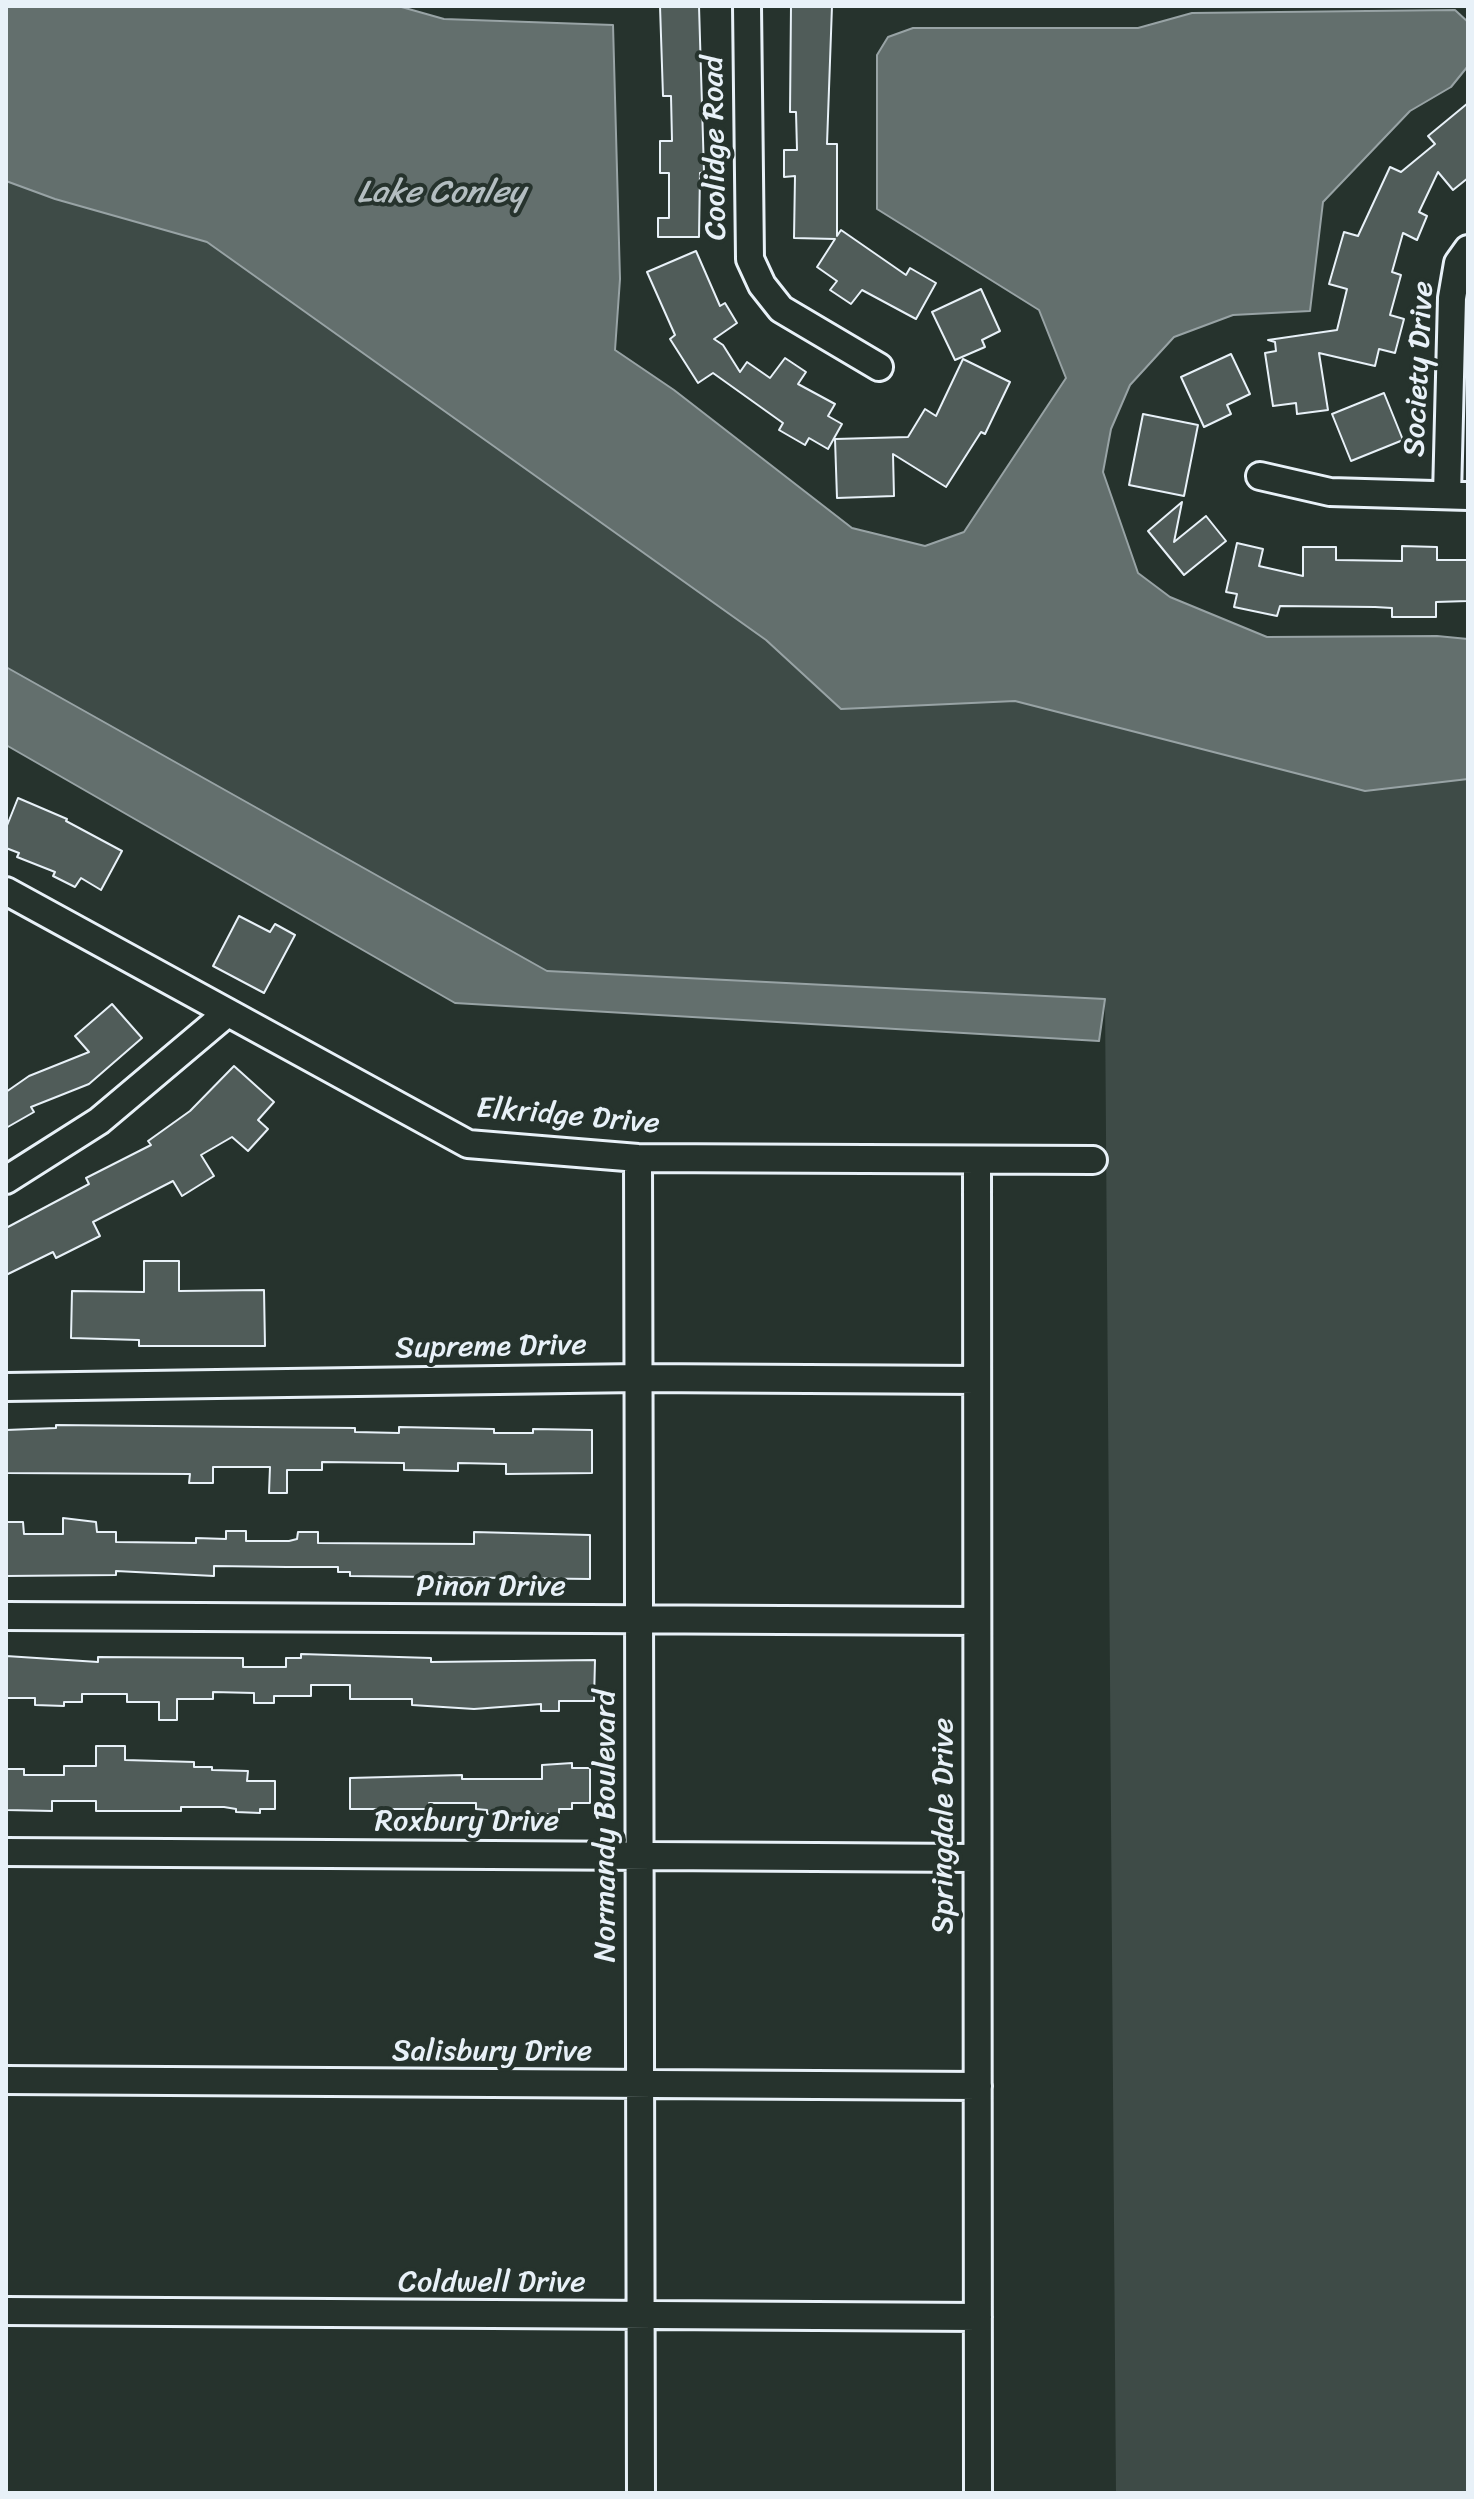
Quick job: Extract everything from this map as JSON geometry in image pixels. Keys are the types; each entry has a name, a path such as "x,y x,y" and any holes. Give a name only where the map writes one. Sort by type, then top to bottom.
{"street":[{"name":"Coolidge Road","path":"747,6 750,259 781,309 879,367"},
{"name":"Society Drive","path":"1457,496 1452,298 1458,263 1468,249"},
{"path":"1260,476 1330,492 1457,496"},
{"name":"Elkridge Drive","path":"6,891 468,1144 638,1158 1093,1160"},
{"path":"6,1180 99,1121 226,1014"},
{"name":"Normandy Boulevard","path":"638,1158 641,2493"},
{"name":"Springdale Drive","path":"977,1160 978,2493"},
{"name":"Supreme Drive","path":"6,1387 639,1378 977,1380"},
{"name":"Pinon Drive","path":"6,1616 976,1621"},
{"name":"Roxbury Drive","path":"6,1852 976,1858"},
{"name":"Salisbury Drive","path":"6,2080 978,2086"},
{"name":"Coldwell Drive","path":"6,2311 978,2317"}],"shaded area":[{"path":"6,181 55,199 207,242 766,640 841,709 1015,701 1364,791 1468,779 1468,2493 1116,2493 1105,1000 547,971 6,667"}],"water":[{"name":"Lake Conley","path":"6,6 398,6 444,19 613,25 620,279 615,350 674,390 852,528 925,546 964,532 1066,378 1039,310 877,209 877,55 888,37 913,28 1138,28 1192,13 1455,10 1468,22 1468,66 1451,87 1410,111 1323,202 1310,311 1233,315 1174,337 1130,385 1111,429 1103,472 1138,573 1170,597 1267,637 1437,636 1468,639 1468,779 1365,791 1015,701 841,709 766,640 207,242 55,199 6,181"},
{"path":"6,667 547,971 1105,999 1099,1041 455,1003 6,745"}],"building":[{"path":"660,6 699,6 704,172 700,173 699,237 658,237 658,218 669,218 669,173 660,173 660,141 672,141 671,96 663,96"},
{"path":"791,6 832,6 827,144 837,144 837,236 841,230 906,275 910,268 936,283 916,319 862,290 851,304 830,290 837,281 817,267 835,239 794,238 795,176 784,177 784,150 797,150 796,112 790,112"},
{"path":"1468,103 1468,178 1453,190 1438,172 1419,212 1427,216 1417,240 1403,233 1392,272 1401,275 1390,315 1404,319 1395,353 1379,349 1375,366 1319,353 1328,410 1297,414 1296,403 1273,406 1265,353 1276,351 1275,342 1268,340 1337,330 1347,289 1329,284 1344,232 1358,236 1390,167 1401,172 1435,144 1428,136"},
{"path":"696,251 720,306 725,303 737,323 714,339 723,345 740,372 747,362 770,378 785,358 806,372 798,384 835,404 828,416 842,424 828,449 809,438 805,445 779,430 783,423 713,373 698,383 670,339 675,335 647,272"},
{"path":"981,289 1000,331 982,340 985,347 955,360 932,312"},
{"path":"1231,354 1250,394 1227,405 1231,414 1204,427 1181,377"},
{"path":"963,359 1010,382 985,434 981,432 946,487 893,454 894,496 837,498 835,439 908,437 925,409 936,416"},
{"path":"1384,393 1403,440 1351,461 1332,414"},
{"path":"1143,414 1198,425 1184,496 1129,485"},
{"path":"1182,502 1174,542 1206,516 1226,541 1184,575 1148,531"},
{"path":"1237,543 1263,549 1259,566 1303,576 1303,547 1336,547 1336,560 1402,561 1402,546 1437,547 1437,560 1468,560 1468,601 1436,602 1436,617 1392,617 1392,608 1375,607 1280,606 1277,616 1234,607 1237,594 1226,592"},
{"path":"18,798 67,819 122,851 101,890 81,878 75,887 53,876 55,872 17,857 19,853 6,848 6,828"},
{"path":"239,916 270,932 275,924 295,935 264,993 213,966"},
{"path":"112,1004 142,1038 89,1084 31,1107 34,1112 6,1128 6,1092 29,1076 89,1052 75,1036"},
{"path":"234,1066 274,1102 258,1120 268,1129 248,1151 232,1137 201,1155 214,1176 182,1196 173,1181 93,1222 100,1236 56,1258 53,1252 6,1275 6,1228 89,1184 86,1178 151,1145 148,1141 190,1111"},
{"path":"144,1261 179,1261 179,1291 264,1290 265,1346 139,1346 139,1340 71,1338 72,1291 144,1292"},
{"path":"56,1425 355,1428 355,1432 399,1433 399,1427 494,1429 494,1433 533,1433 533,1429 592,1430 592,1473 506,1474 506,1464 458,1463 458,1471 404,1470 404,1463 322,1462 322,1470 287,1470 287,1493 269,1493 270,1467 213,1467 213,1483 189,1483 190,1474 6,1473 6,1430 56,1428"},
{"path":"63,1518 96,1522 97,1532 116,1532 116,1542 196,1543 196,1538 226,1539 226,1531 246,1531 246,1541 289,1541 297,1539 298,1532 318,1532 318,1543 474,1544 474,1532 590,1535 590,1579 350,1576 350,1572 338,1572 338,1567 214,1566 214,1576 116,1571 116,1575 6,1576 6,1522 23,1522 24,1534 63,1534"},
{"path":"301,1654 431,1658 431,1662 595,1660 594,1701 559,1701 559,1711 541,1711 541,1704 474,1709 412,1705 412,1699 350,1699 350,1685 311,1685 311,1696 274,1696 274,1703 254,1703 254,1693 213,1692 213,1699 177,1699 177,1720 159,1720 159,1702 127,1702 127,1694 82,1694 82,1702 64,1702 64,1706 35,1705 35,1698 6,1698 6,1656 98,1662 98,1657 243,1658 243,1667 286,1667 286,1658 301,1658"},
{"path":"96,1746 125,1746 125,1760 194,1762 194,1767 212,1767 212,1770 248,1771 247,1781 275,1781 275,1809 260,1809 260,1813 236,1812 236,1809 224,1807 181,1807 181,1811 96,1811 96,1801 52,1801 52,1811 6,1810 6,1769 24,1769 24,1775 64,1775 64,1766 96,1766"},
{"path":"572,1763 572,1768 590,1768 590,1803 572,1803 572,1809 559,1809 559,1814 487,1814 487,1810 476,1809 476,1803 429,1803 429,1809 350,1809 350,1778 462,1775 462,1779 542,1779 542,1765"}]}
